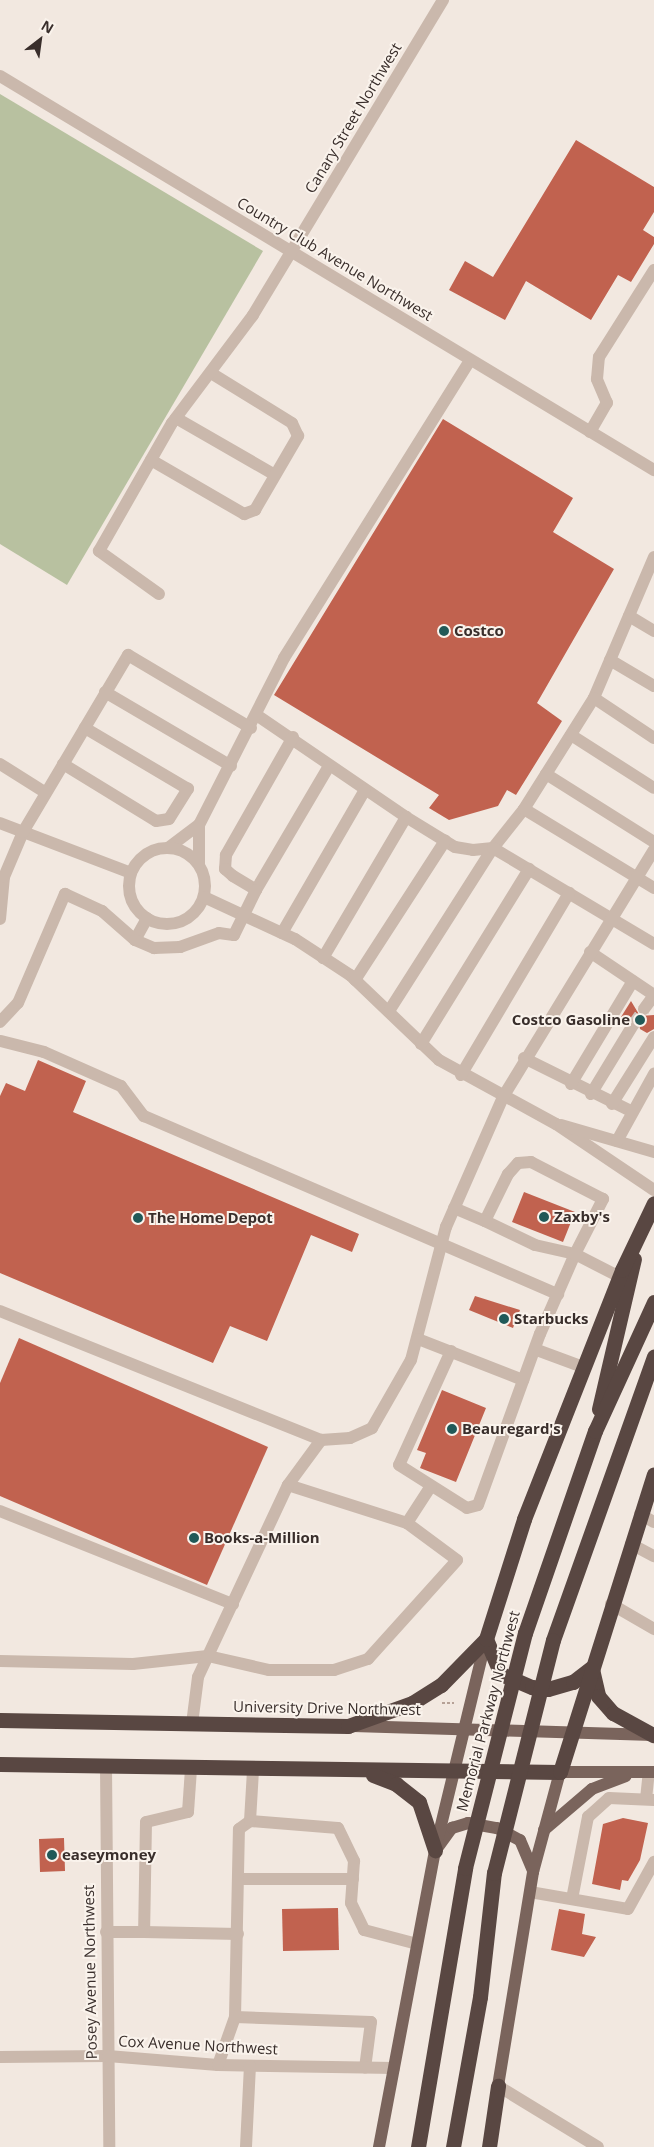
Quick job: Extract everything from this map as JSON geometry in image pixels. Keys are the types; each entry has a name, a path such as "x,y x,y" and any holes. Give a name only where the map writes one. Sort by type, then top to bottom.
{"highway":[{"path":"348,1726 412,1703 466,1663 486,1639 524,1519 620,1277 654,1203"},
{"path":"596,1430 638,1238"},
{"name":"Memorial Parkway Northwest","path":"418,2147 465,1868 525,1632 596,1430 654,1302"},
{"path":"453,2147 480,1997 494,1873 553,1640 654,1356"},
{"path":"620,1448 654,1384"},
{"path":"0,1764 253,1771 360,1772 454,1770 560,1772 611,1604 654,1474"},
{"path":"486,1639 501,1674 532,1688 548,1689 573,1682 591,1668"},
{"path":"591,1668 598,1696 605,1704 627,1723 654,1736"},
{"name":"University Drive Northwest","path":"0,1720 348,1726"},
{"path":"360,1772 396,1784 420,1802 435,1850"},
{"path":"488,2147 498,2086"}],"main road":[{"path":"379,2147 435,1850 486,1639"},
{"name":"University Drive Northwest","path":"348,1726 465,1727 654,1736"},
{"path":"498,2086 533,1872 560,1772 651,1772"},
{"path":"544,1830 592,1789 635,1772"},
{"path":"435,1850 452,1828 468,1823 497,1828 520,1840 533,1872"}],"street":[{"name":"Canary Street Northwest","path":"159,594 100,551 176,418 253,315 289,250 443,0"},
{"name":"Country Club Avenue Northwest","path":"0,76 654,470"},
{"path":"590,432 607,402 597,380 599,357 654,270"},
{"path":"200,825 168,848 146,854 131,873 131,897 147,918 167,924 180,922 199,908 206,886 198,864 200,825 258,716 284,658 470,360"},
{"path":"151,460 244,514 255,510 298,436 292,423 211,373"},
{"path":"176,418 275,475"},
{"path":"389,1011 493,848 524,809 594,698 629,616 650,577 654,557"},
{"path":"629,616 654,632"},
{"path":"0,919 4,877 23,832 128,655 251,728"},
{"path":"610,660 654,686"},
{"path":"105,692 231,766"},
{"path":"594,698 654,738"},
{"path":"258,716 293,737 328,768 445,841 473,850 493,848 654,944"},
{"path":"63,764 156,821 169,819 188,789 85,728"},
{"path":"571,735 654,788"},
{"path":"256,890 225,869 226,855 293,737"},
{"path":"0,764 46,793"},
{"path":"0,1022 18,1003 65,894 102,911 135,940 154,948 180,947 219,933 234,935 243,913 328,768"},
{"path":"546,774 654,842"},
{"path":"282,932 365,790"},
{"path":"524,809 654,888"},
{"path":"323,958 406,817"},
{"path":"0,823 131,873"},
{"path":"355,980 445,841"},
{"path":"168,848 180,850 198,864"},
{"path":"0,1311 321,1440 350,1438 372,1428 396,1390 418,1338 442,1243 454,1208 503,1097 524,1058 654,850"},
{"path":"421,1044 529,869"},
{"path":"461,1074 569,893"},
{"path":"204,897 282,932 323,958 355,980 421,1044 461,1074 556,1124 654,1190"},
{"path":"135,940 147,918"},
{"path":"590,952 654,995 644,1009"},
{"path":"571,1084 633,981"},
{"path":"591,1094 633,1025"},
{"path":"612,1104 654,1037"},
{"path":"0,1042 44,1052 121,1086 144,1116 558,1294"},
{"path":"524,1058 571,1084 630,1111"},
{"path":"617,1141 630,1111 654,1074"},
{"path":"556,1124 654,1152"},
{"path":"451,1351 399,1465 466,1508 478,1505 523,1380 538,1350 575,1254 602,1199 531,1162 518,1163 508,1174 485,1221"},
{"path":"454,1208 535,1245 575,1254 620,1277"},
{"path":"418,1338 523,1380"},
{"path":"538,1350 583,1367"},
{"path":"192,1724 198,1677 288,1485 321,1440"},
{"path":"0,1661 133,1664 208,1656 269,1670 334,1670 368,1659 456,1560 407,1523 288,1485"},
{"path":"407,1523 431,1486"},
{"path":"1,1514 233,1604"},
{"path":"640,1514 654,1522"},
{"path":"631,1544 654,1556"},
{"path":"611,1604 654,1629"},
{"name":"Posey Avenue Northwest","path":"106,1766 109,2147"},
{"path":"144,1932 146,1822 188,1812 191,1769"},
{"path":"250,1821 253,1771"},
{"path":"572,1899 588,1817 609,1798 650,1799 651,1772"},
{"path":"218,2065 235,2017 239,1829 250,1821 338,1828 354,1861 351,1903 364,1930 417,1944"},
{"path":"530,1892 628,1909 654,1862"},
{"path":"238,1879 353,1879"},
{"path":"106,1932 238,1934"},
{"path":"235,2017 371,2022 366,2068"},
{"name":"Cox Avenue Northwest","path":"0,2057 108,2056 218,2065 394,2068"},
{"path":"246,2147 250,2066"},
{"path":"498,2086 598,2147"}],"path":[{"path":"435,1703 454,1703"}],"green space":[{"path":"0,94 263,251 67,585 0,544"}],"building":[{"path":"576,140 654,187 654,212 643,230 654,237 654,244 631,282 618,275 591,320 526,281 505,320 449,290 465,261 493,277"},
{"name":"Costco","path":"443,419 573,498 553,532 614,569 537,703 562,721 516,795 507,790 498,806 449,820 429,808 439,795 274,695"},
{"path":"631,1001 640,1016 654,1015 654,1029 647,1033 640,1029 638,1018 621,1017"},
{"name":"The Home Depot","path":"38,1060 86,1081 73,1112 359,1234 352,1252 311,1235 267,1341 230,1326 213,1363 0,1273 0,1096 6,1083 25,1091"},
{"name":"Zaxby's","path":"524,1192 575,1212 563,1242 512,1222"},
{"name":"Starbucks","path":"475,1296 520,1310 513,1328 469,1310"},
{"path":"19,1338 268,1447 207,1585 0,1496 0,1383"},
{"name":"Beauregard's","path":"442,1390 486,1408 456,1482 420,1468 426,1453 417,1450"},
{"path":"623,1818 648,1823 640,1860 628,1881 622,1880 620,1890 592,1884 603,1824"},
{"name":"easeymoney","path":"64,1838 65,1871 40,1872 39,1839"},
{"path":"338,1908 339,1950 283,1951 282,1909"},
{"path":"559,1909 585,1914 582,1934 596,1937 584,1957 551,1950"}],"tunnel":[{"path":"633,1025 644,1009"}],"place":[{"name":"Costco","path":"444,631"},
{"name":"Costco Gasoline","path":"640,1020"},
{"name":"Zaxby's","path":"544,1217"},
{"name":"The Home Depot","path":"138,1218"},
{"name":"Starbucks","path":"504,1319"},
{"name":"Beauregard's","path":"452,1429"},
{"name":"Books-a-Million","path":"194,1538"},
{"name":"easeymoney","path":"52,1855"}]}
